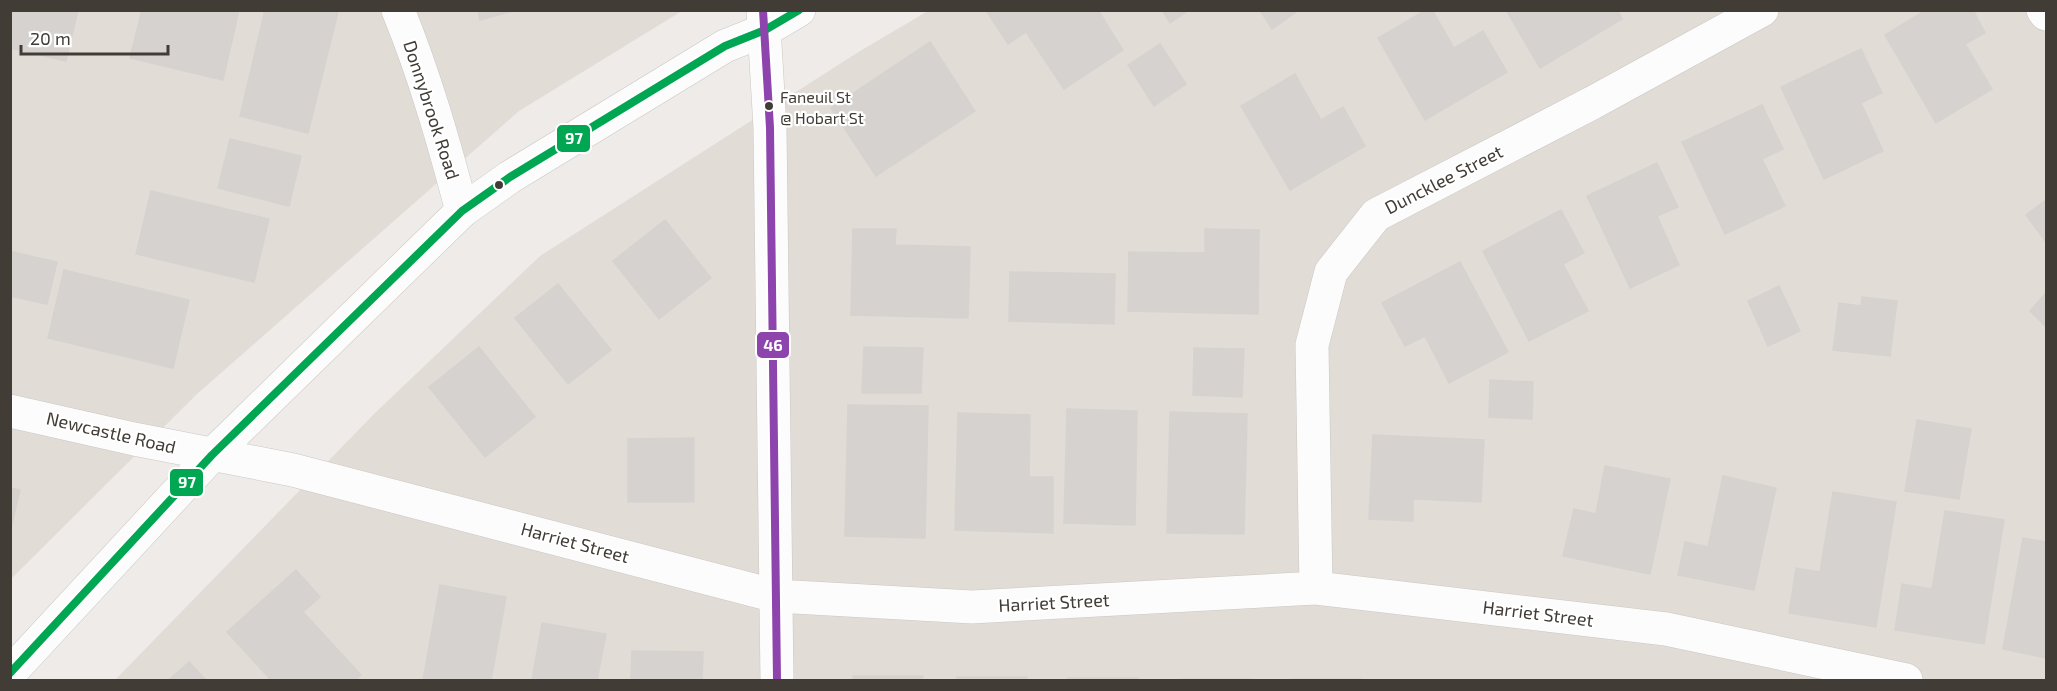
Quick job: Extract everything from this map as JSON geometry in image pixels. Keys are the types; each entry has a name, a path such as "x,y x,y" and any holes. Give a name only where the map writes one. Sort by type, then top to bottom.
{"street":[{"name":"Donnybrook Road","path":"398,10 442,137 462,211"},
{"path":"10,673 212,455 462,211 510,177 764,20 799,10"},
{"name":"Duncklee Street","path":"1316,588 1312,345 1331,272 1376,215 1592,103 1762,10"},
{"path":"2043,10 2046,14"},
{"path":"764,20 771,128 777,681"},
{"name":"Newcastle Road","path":"10,411 212,455"},
{"name":"Harriet Street","path":"212,455 292,470 776,596 972,607 1316,588 1666,629 1906,681"}],"shaded area":[{"path":"11,11 682,11 519,111 197,394 11,579"},
{"path":"928,11 2046,11 2046,680 115,680 375,413 540,256 860,51"}],"building":[{"path":"12,10 78,10 66,61 10,48"},
{"path":"142,10 239,10 223,80 130,58"},
{"path":"265,10 338,12 308,133 240,116"},
{"path":"478,10 516,10 480,20"},
{"path":"989,10 1098,10 1123,50 1064,89 1026,32 1008,44 987,12"},
{"path":"1162,10 1189,10 1170,23"},
{"path":"1260,10 1299,10 1272,29"},
{"path":"1426,10 1432,10 1454,48 1483,31 1507,72 1425,120 1378,38"},
{"path":"1506,10 1618,10 1622,19 1540,68"},
{"path":"1926,10 1973,10 1985,33 1965,44 1992,89 1936,123 1885,35"},
{"path":"930,42 975,111 876,176 831,108"},
{"path":"1160,44 1186,84 1154,106 1128,65"},
{"path":"1861,49 1882,93 1861,103 1883,151 1824,179 1781,87"},
{"path":"1295,74 1321,120 1343,107 1365,146 1290,190 1241,106"},
{"path":"1762,105 1783,149 1762,159 1785,206 1725,234 1682,142"},
{"path":"230,139 301,156 289,206 218,188"},
{"path":"1657,163 1678,207 1657,216 1679,265 1630,288 1587,196"},
{"path":"151,191 269,219 254,282 136,254"},
{"path":"2046,200 2046,242 2026,215"},
{"path":"1561,210 1584,253 1563,264 1588,311 1529,341 1483,251"},
{"path":"665,220 711,278 659,319 613,261"},
{"path":"853,229 896,229 895,245 970,247 968,318 851,315"},
{"path":"1205,229 1259,230 1258,314 1128,311 1129,252 1205,253"},
{"path":"13,252 57,262 47,304 10,296 10,265"},
{"path":"1460,262 1508,352 1449,383 1425,336 1405,346 1382,303"},
{"path":"64,270 189,300 173,368 48,338"},
{"path":"1010,272 1115,274 1114,324 1009,321"},
{"path":"558,284 611,350 568,384 515,318"},
{"path":"1779,286 1800,331 1768,346 1748,301"},
{"path":"2046,293 2046,327 2030,311"},
{"path":"1862,297 1897,301 1890,356 1833,350 1839,303 1861,306"},
{"path":"479,347 535,417 485,457 429,387"},
{"path":"864,347 923,348 921,393 862,393"},
{"path":"1194,348 1244,349 1242,397 1193,395"},
{"path":"1490,380 1533,382 1532,419 1489,417"},
{"path":"848,405 928,406 925,538 845,536"},
{"path":"1067,409 1137,411 1135,525 1064,523"},
{"path":"1170,412 1247,414 1244,534 1167,533"},
{"path":"958,413 1030,415 1029,477 1053,477 1053,533 955,530"},
{"path":"1917,420 1971,429 1959,499 1905,491"},
{"path":"1373,435 1484,440 1481,502 1413,499 1413,521 1369,519"},
{"path":"694,438 694,502 628,502 628,439"},
{"path":"1605,466 1670,479 1650,574 1563,556 1574,509 1596,514"},
{"path":"1723,476 1776,488 1754,590 1678,575 1685,542 1708,547"},
{"path":"10,488 20,490 10,532"},
{"path":"1833,492 1896,502 1876,627 1789,613 1796,568 1820,572"},
{"path":"1945,511 2004,520 1984,644 1895,630 1902,584 1932,589"},
{"path":"2023,538 2046,542 2046,658 2003,649"},
{"path":"296,570 320,597 303,612 361,675 355,680 271,680 227,632"},
{"path":"440,585 506,597 491,680 423,680"},
{"path":"542,623 606,634 597,680 532,680"},
{"path":"632,651 703,652 702,680 631,680"},
{"path":"189,662 206,680 169,680"},
{"path":"853,676 923,676 922,680 853,680"},
{"path":"957,677 1027,677 1026,680 957,680"},
{"path":"1068,678 1138,678 1138,680 1068,680"},
{"path":"1251,679 1251,680 1181,680"},
{"path":"1292,679 1362,679 1292,680"}],"transit line":[{"name":"46","path":"763,10 770,128 777,680"},
{"name":"97","path":"10,673 212,455 462,211 510,177 725,46 765,30 799,10"}],"place":[{"name":"Faneuil St @ Hobart St","path":"769,106"}]}
